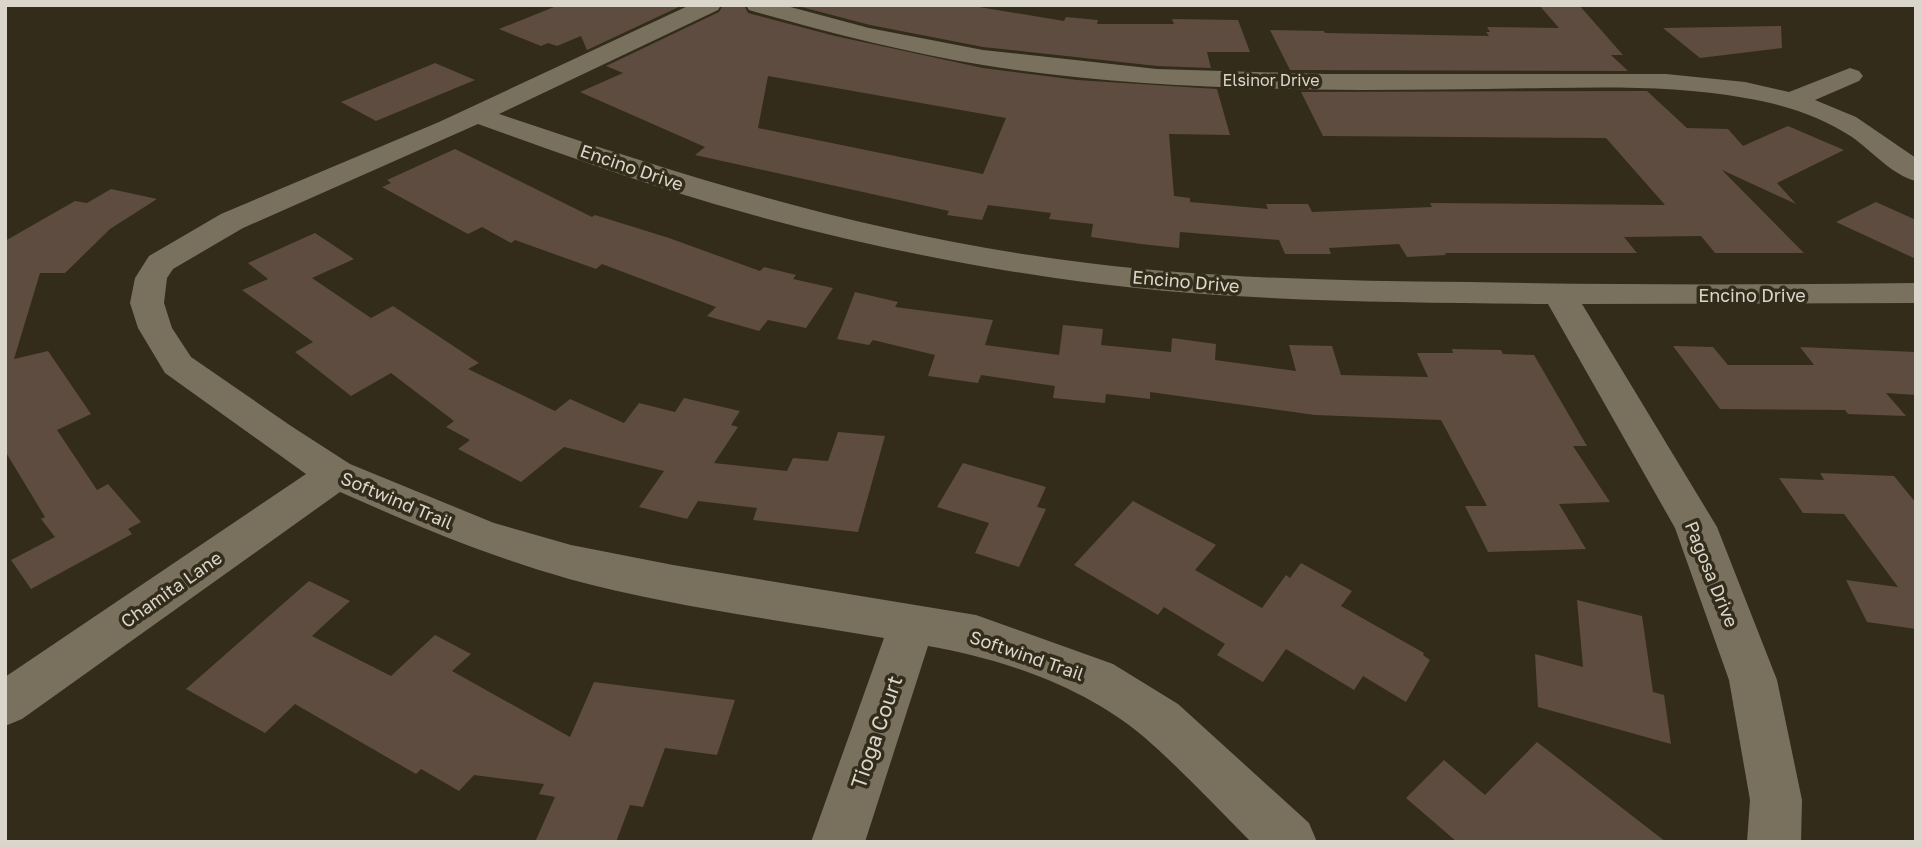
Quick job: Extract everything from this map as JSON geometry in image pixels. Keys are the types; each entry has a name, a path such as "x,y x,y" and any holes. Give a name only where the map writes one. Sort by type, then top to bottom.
{"street":[{"name":"Softwind Trail","path":"710,5 477,115 232,221 160,263 151,278 146,303 155,328 178,365 276,436 336,474 484,536 571,562 673,583 913,622 976,635 1096,679 1160,720 1290,842"},
{"name":"Elsinor Drive","path":"757,5 958,55 1066,70 1214,79 1624,80 1730,86 1790,100 1845,120 1916,172"},
{"path":"1790,100 1850,76"},
{"name":"Encino Drive","path":"477,115 705,192 795,216 913,243 1058,269 1242,287 1358,291 1738,296 1916,293"},
{"name":"Pagosa Drive","path":"1559,293 1696,527 1753,680 1776,800 1774,842"},
{"name":"Chamita Lane","path":"5,704 336,474"},
{"name":"Tioga Court","path":"838,842 913,622"}],"building":[{"path":"559,5 683,5 587,50 581,36 557,46 548,43 541,46 499,29"},
{"path":"723,5 744,5 748,13 835,36 983,68 1077,80 1217,89 1230,135 1169,134 1174,196 1190,198 1190,202 1268,209 1266,204 1308,204 1312,212 1432,207 1430,203 1665,205 1606,138 1323,136 1301,92 1647,91 1687,128 1728,129 1743,146 1788,126 1844,150 1777,183 1796,204 1722,170 1804,253 1715,253 1701,236 1624,237 1637,253 1445,253 1446,255 1407,257 1399,244 1329,248 1331,254 1285,254 1279,240 1180,232 1179,248 1141,244 1091,237 1093,224 1049,219 1051,213 988,205 982,220 947,215 949,211 695,155 705,147 580,92 623,73 606,66 719,12","holes":["768,76 1006,118 983,174 758,128"]},
{"path":"794,5 967,5 1064,21 1066,17 1098,20 1097,24 1174,24 1172,19 1238,20 1250,52 1207,52 1211,68 1157,66 983,47 870,25"},
{"path":"1539,5 1579,5 1623,55 1611,55 1628,71 1290,70 1270,30 1489,36 1487,27 1559,28"},
{"path":"1781,26 1782,48 1700,58 1663,28"},
{"path":"435,63 475,80 376,121 341,102"},
{"path":"455,149 592,217 595,215 669,238 760,271 764,267 796,275 793,279 833,288 806,328 768,320 759,331 707,316 716,307 602,264 596,269 515,240 511,243 482,227 468,234 382,187 391,183 387,180"},
{"path":"111,189 157,199 110,229 65,273 40,273 14,359 48,351 91,414 57,430 97,490 108,484 141,522 128,529 132,534 31,589 11,560 55,537 41,519 45,517 5,451 5,241 75,201 87,203"},
{"path":"1876,202 1916,220 1916,259 1836,222"},
{"path":"315,233 354,259 312,278 371,318 393,306 479,363 468,369 555,411 570,399 624,423 639,403 675,412 684,398 740,411 731,425 738,427 714,463 787,471 793,458 828,461 838,432 885,436 858,532 753,520 757,508 698,501 687,519 639,507 664,471 564,447 521,482 458,449 470,440 446,427 454,421 391,373 351,396 295,352 313,342 242,290 268,279 248,263"},
{"path":"855,292 898,302 895,307 993,320 985,345 1059,355 1063,325 1103,329 1101,345 1171,352 1172,338 1216,344 1215,360 1296,371 1289,345 1332,346 1341,375 1428,377 1417,353 1453,353 1452,349 1501,350 1503,354 1534,355 1587,446 1573,446 1610,502 1559,504 1586,549 1488,552 1465,506 1487,506 1441,420 1315,415 1150,392 1150,399 1106,394 1105,403 1053,398 1055,386 981,375 978,383 928,376 935,355 873,340 869,345 837,339"},
{"path":"1673,346 1713,347 1728,365 1814,365 1800,347 1916,352 1916,395 1886,393 1906,416 1848,414 1845,410 1720,409"},
{"path":"963,463 1046,487 1037,507 1046,509 1019,567 975,553 989,523 937,507"},
{"path":"1820,473 1894,476 1916,503 1916,629 1867,622 1846,580 1898,587 1844,514 1803,513 1779,478 1824,480"},
{"path":"1133,501 1216,545 1195,570 1262,608 1286,575 1290,578 1301,563 1352,591 1341,606 1424,653 1430,660 1406,702 1363,676 1354,690 1286,649 1263,682 1217,655 1225,644 1164,607 1158,615 1074,565"},
{"path":"309,581 350,601 312,636 391,676 435,635 471,654 452,671 570,737 594,682 735,700 717,755 665,748 643,807 630,805 616,842 535,842 555,797 539,794 544,784 474,775 459,791 421,769 416,774 295,704 265,733 186,689"},
{"path":"1577,600 1642,616 1653,692 1664,695 1671,744 1538,707 1535,654 1583,667"},
{"path":"1537,742 1666,842 1457,842 1406,798 1444,760 1485,795"}]}
